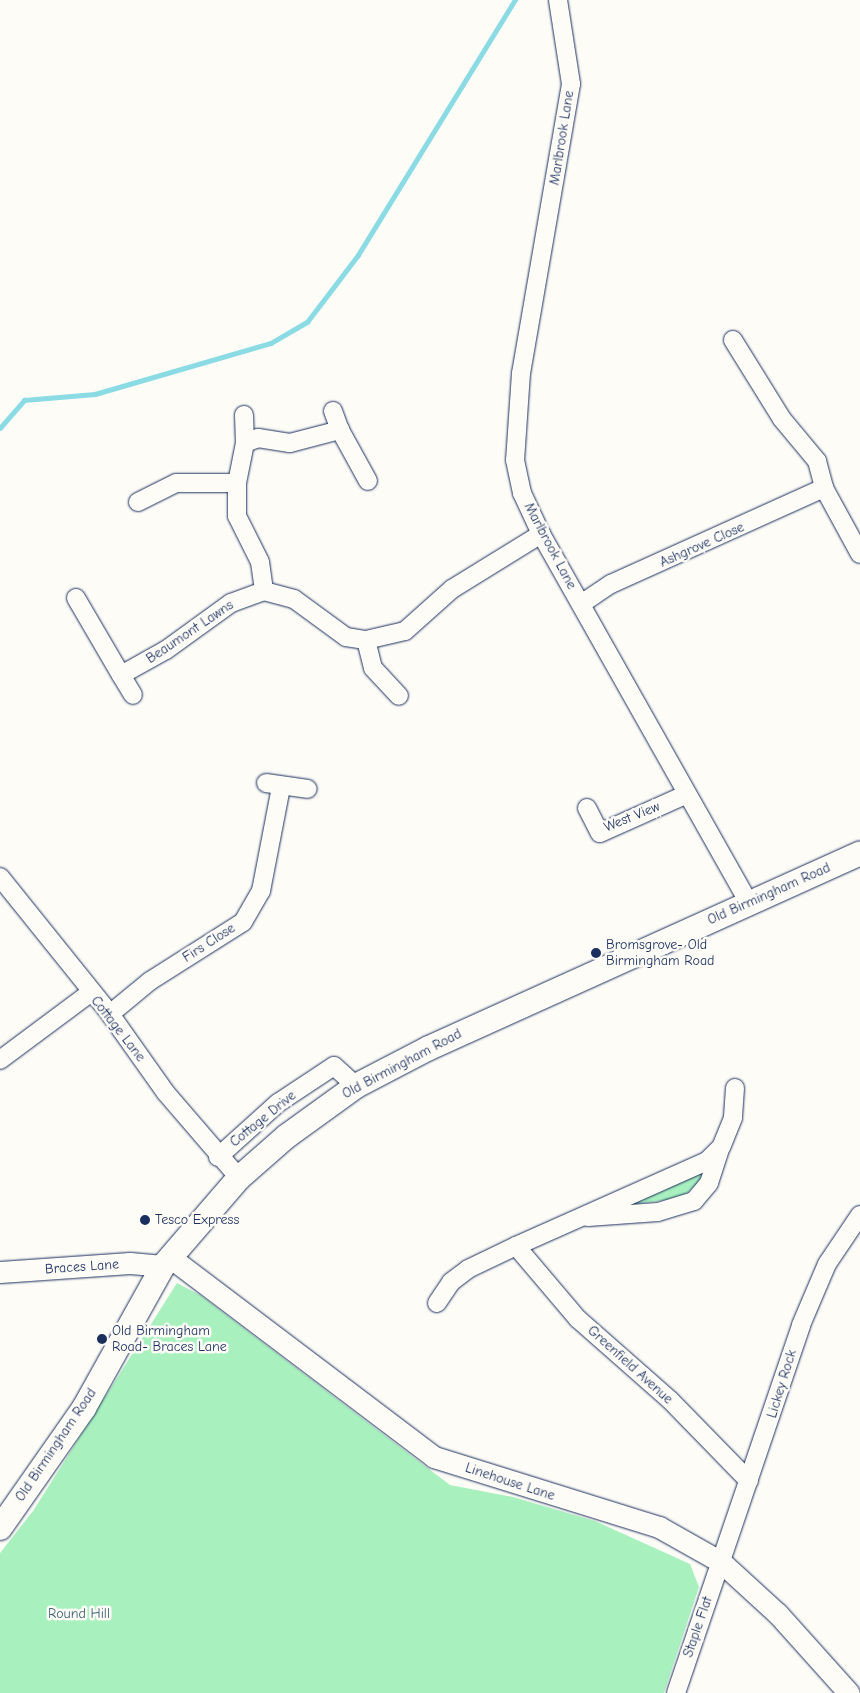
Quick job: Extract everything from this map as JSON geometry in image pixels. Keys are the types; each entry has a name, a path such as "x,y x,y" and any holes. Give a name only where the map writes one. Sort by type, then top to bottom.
{"main road":[{"name":"Old Birmingham Road","path":"0,1528 84,1408 167,1262 239,1178 287,1136 356,1086 482,1022 860,853"}],"street":[{"name":"Marlbrook Lane","path":"558,0 571,84 521,373 515,460 522,493 540,534 749,903"},
{"path":"733,340 782,420 817,461 824,488 860,554"},
{"path":"333,412 340,430 368,481"},
{"path":"244,415 244,443 237,483 237,516 260,562 264,591 294,599 346,637 366,640 405,632 452,589 540,534"},
{"path":"244,443 258,438 290,443 340,430"},
{"path":"138,502 176,483 237,483"},
{"name":"Ashgrove Close","path":"581,604 610,584 824,488"},
{"name":"Beaumont Lawns","path":"121,675 166,650 231,603 264,591"},
{"path":"76,598 79,619 121,675 133,695"},
{"path":"366,640 373,668 399,696"},
{"name":"Firs Close","path":"110,1014 150,982 243,922 261,891 274,785 308,789"},
{"name":"West View","path":"588,808 600,833 688,794"},
{"name":"Cottage Lane","path":"0,877 90,993 110,1014 166,1094 218,1157 239,1178"},
{"path":"0,1060 90,993"},
{"name":"Cottage Drive","path":"218,1157 278,1103 334,1066 356,1086"},
{"path":"575,1218 658,1212 694,1201 710,1183 733,1118 735,1088"},
{"path":"437,1303 451,1282 468,1269 575,1218 708,1161 721,1148"},
{"name":"Lickey Rock","path":"721,1562 808,1307 827,1264 860,1215"},
{"name":"Greenfield Avenue","path":"516,1246 578,1319 670,1400 749,1482"},
{"name":"Braces Lane","path":"0,1272 167,1262"},
{"name":"Linehouse Lane","path":"167,1262 434,1457 659,1527 721,1562 778,1614 849,1693"},
{"name":"Staple Flat","path":"676,1693 721,1562"}],"green space":[{"path":"702,1169 704,1178 681,1198 621,1206"},
{"name":"Round Hill","path":"177,1283 200,1295 450,1485 513,1497 595,1521 690,1564 699,1587 664,1693 0,1693 0,1553 33,1511"}],"waterway":[{"path":"0,428 24,400 95,394 271,343 307,322 358,255 515,0"}],"place":[{"name":"Bromsgrove- Old Birmingham Road","path":"596,953"},
{"name":"Tesco Express","path":"145,1220"},
{"name":"Old Birmingham Road- Braces Lane","path":"102,1339"}]}
